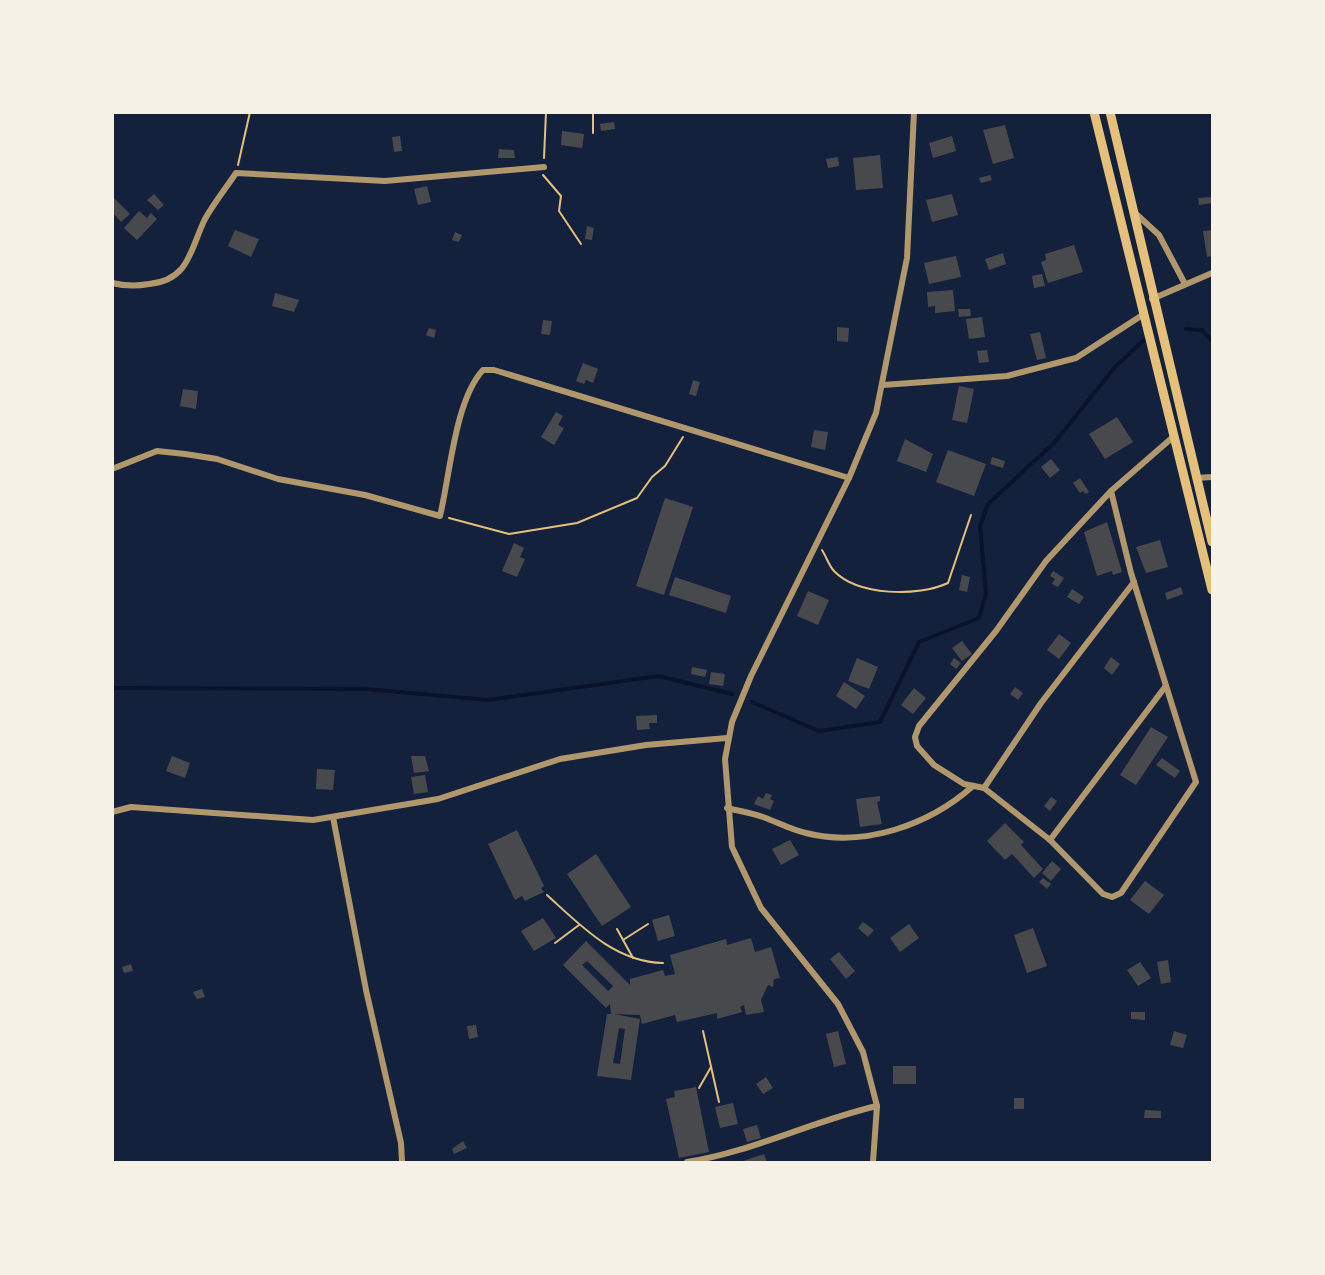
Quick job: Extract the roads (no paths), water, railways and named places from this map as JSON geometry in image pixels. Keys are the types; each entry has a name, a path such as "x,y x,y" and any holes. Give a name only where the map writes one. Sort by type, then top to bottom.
{"highway":[{"path":"1094,112 1212,590"},
{"path":"1110,112 1152,299 1212,543"}],"street":[{"path":"873,1162 877,1106 863,1052 838,1004 761,908 732,847 724,759 727,738 751,676 849,478 876,413 907,258 914,112"},
{"path":"112,283 152,284 175,276 188,259 209,212 236,173 385,181 544,166"},
{"path":"1134,212 1159,235 1185,284"},
{"path":"1152,299 1212,273"},
{"path":"883,385 1007,376 1076,358 1144,314"},
{"path":"112,469 157,451 185,454 217,459 278,479 365,495 440,516 466,397 475,378 483,370 494,370 849,478"},
{"path":"1111,491 1134,582 1196,782 1121,893 1112,897 1103,894 1050,840 984,788 949,776 917,746 915,737 919,726 996,631 1046,561 1111,491 1173,437"},
{"path":"1196,478 1212,477"},
{"path":"984,788 1041,703 1134,582"},
{"path":"1050,840 1165,687"},
{"path":"112,812 131,807 313,820 438,799 560,759 602,751 727,738"},
{"path":"727,808 760,816 806,833 844,840 878,834 916,822 954,802 973,786"},
{"path":"333,817 366,990 401,1143 402,1162"},
{"path":"687,1162 724,1157 838,1115 877,1106"}],"waterway":[{"path":"1186,329 1202,330 1212,341"},
{"path":"752,702 819,731 880,722 919,642 979,618 986,594 980,526 988,504 1055,442 1115,367 1144,340"},
{"path":"112,688 366,689 488,700 658,676 732,694"}]}
